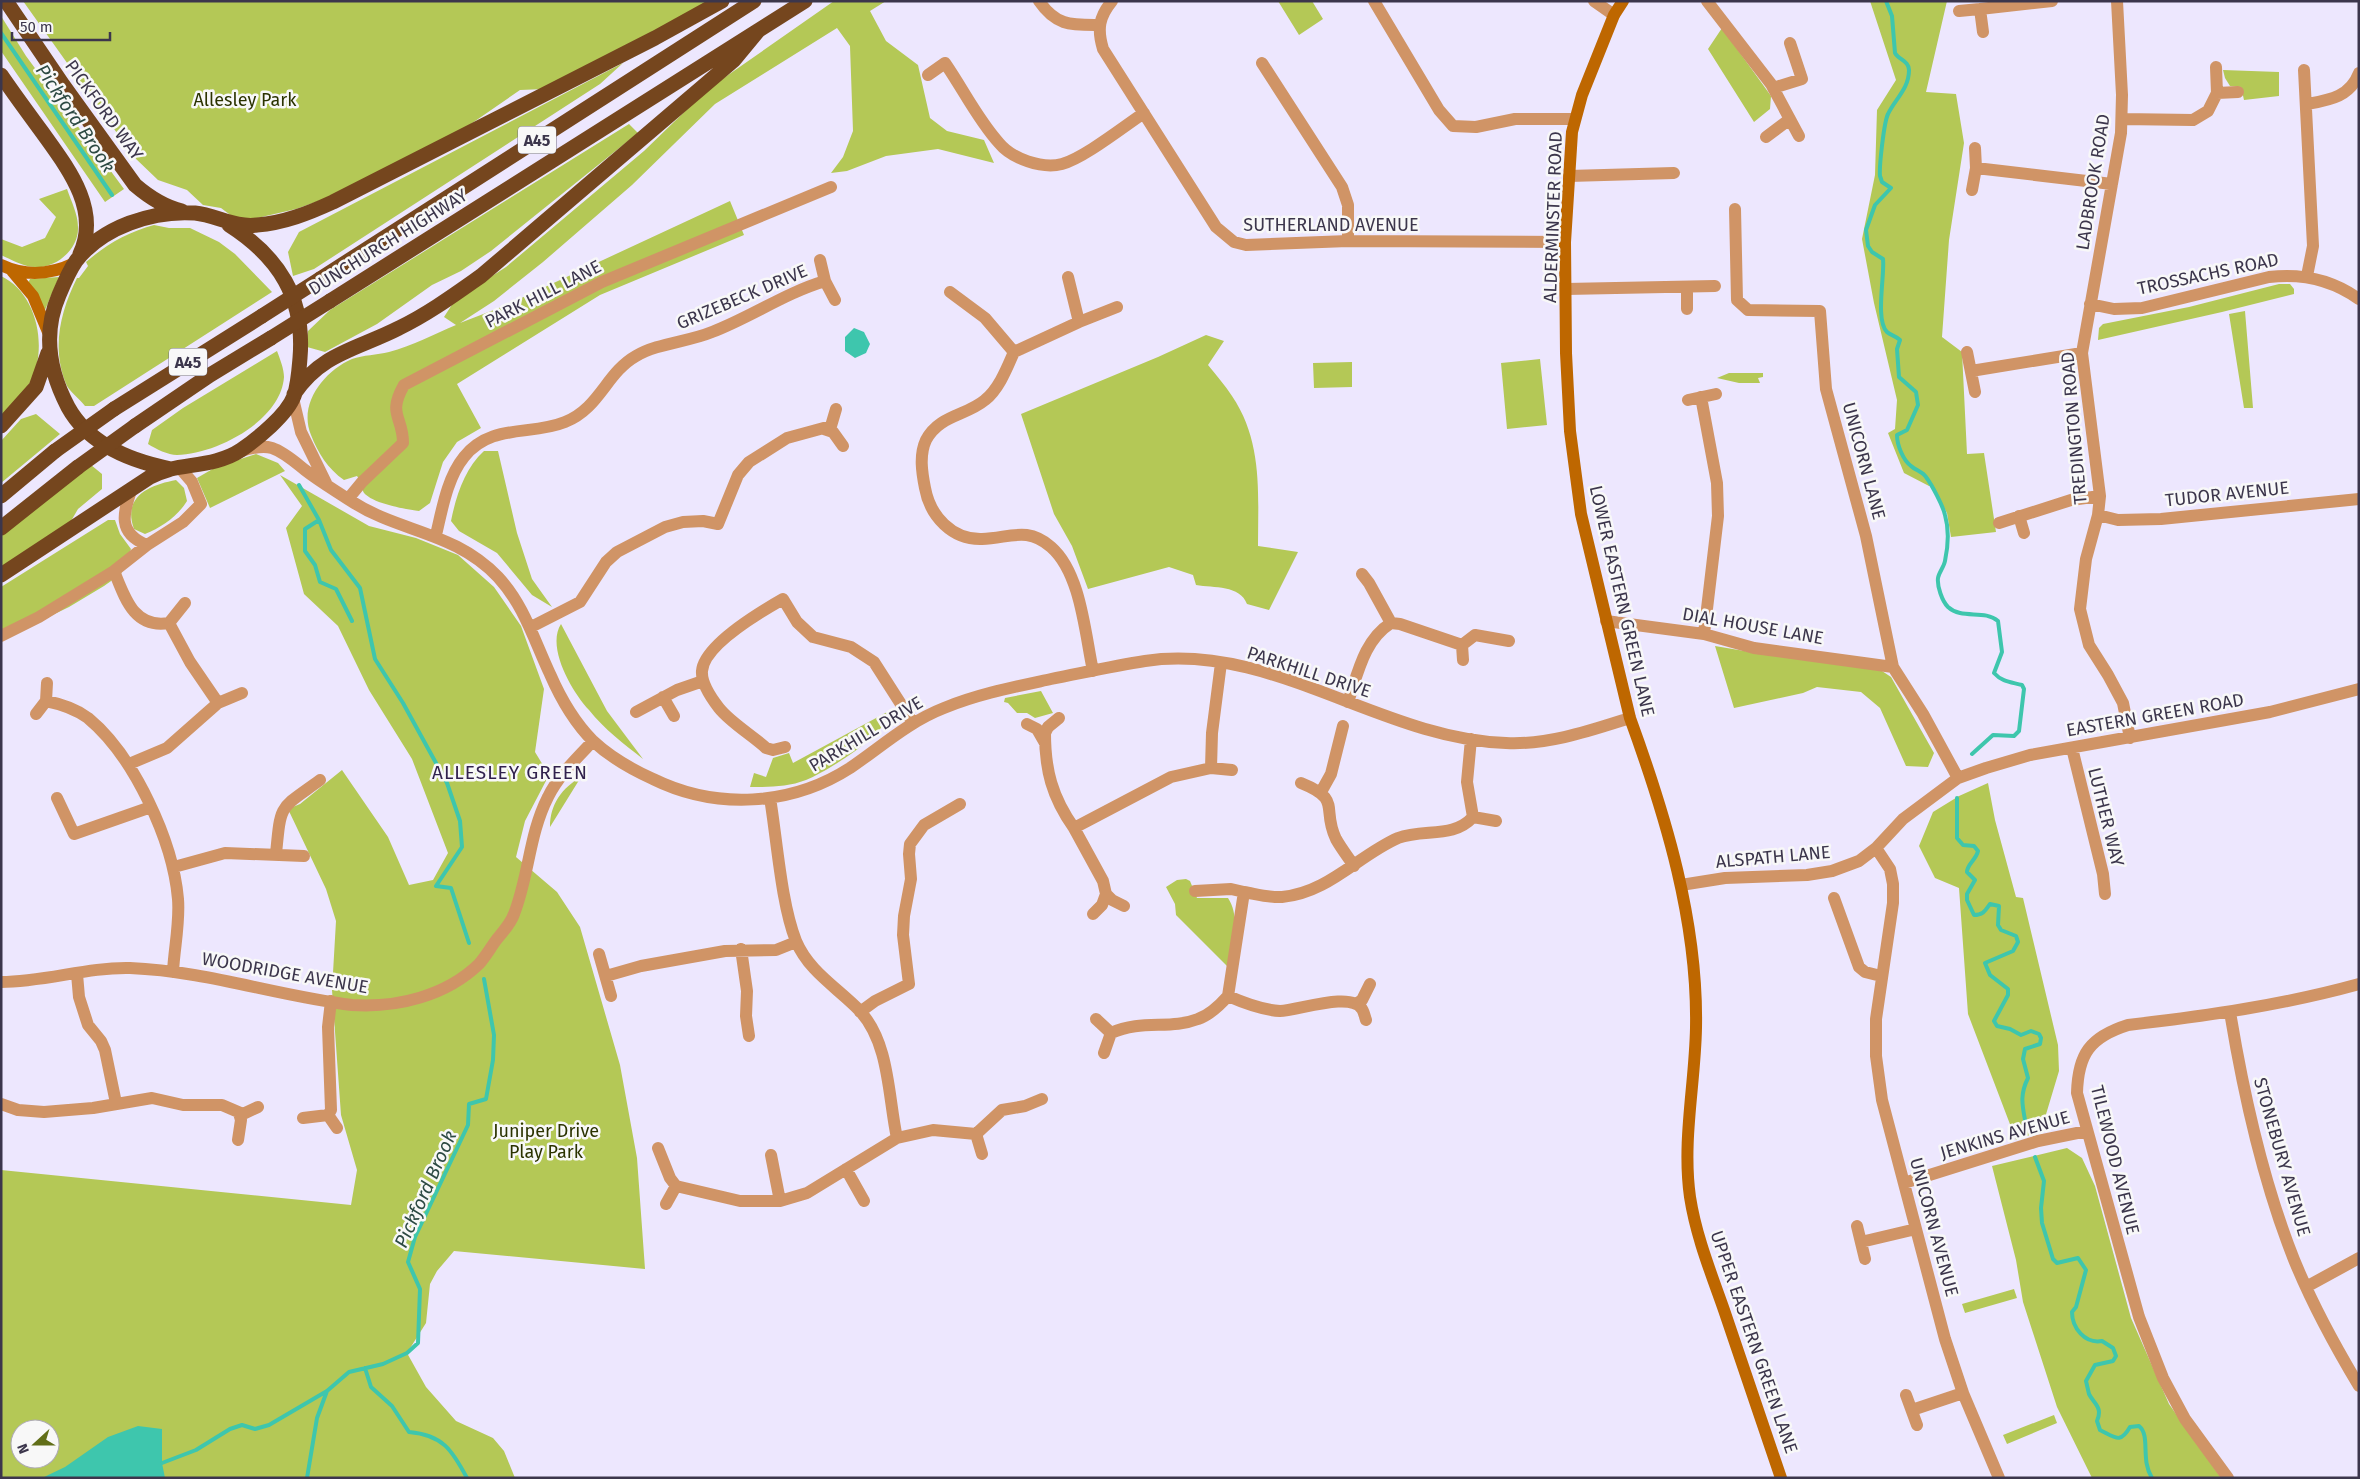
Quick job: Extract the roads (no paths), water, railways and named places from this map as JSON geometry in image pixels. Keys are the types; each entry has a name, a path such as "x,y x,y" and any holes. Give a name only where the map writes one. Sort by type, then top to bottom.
{"highway":[{"name":"PICKFORD WAY","path":"6,1 58,78 135,185 147,196 161,204 195,214"},
{"path":"76,261 103,238 131,223 163,215 195,214 238,225 256,226 301,216 324,207 655,38 722,1"},
{"name":"DUNCHURCH HIGHWAY","path":"1,496 55,451 114,409 754,1"},
{"name":"DUNCHURCH HIGHWAY","path":"1,528 78,467 210,375 805,1"},
{"path":"1,575 150,477 176,468 200,465 240,451 281,416 304,381 320,365 400,328 441,304 480,276 734,60 758,31"},
{"path":"1,75 68,168 78,188 86,212 87,229 85,242 57,299 48,336 46,362 36,387 1,426"},
{"path":"222,220 259,247 273,261 294,298 300,330 301,348 294,396"},
{"path":"48,336 54,374 60,392 82,428 114,451 134,460 176,468"}],"street":[{"path":"1039,1 1046,11 1060,23 1073,25 1098,25 1104,11 1112,1"},
{"path":"1374,1 1439,110 1453,126 1476,126 1516,119 1575,119"},
{"path":"1594,1 1614,15"},
{"name":"ALDERMINSTER ROAD","path":"1566,354 1565,242 1570,144 1582,94 1614,15 1623,1"},
{"path":"1707,1 1773,88 1798,136"},
{"path":"1959,11 2052,1"},
{"name":"LADBROOK ROAD","path":"2084,337 2122,119 2118,1"},
{"path":"1980,9 1983,32"},
{"name":"SUTHERLAND AVENUE","path":"1098,25 1103,49 1216,227 1234,242 1246,245 1348,241 1565,242"},
{"path":"1773,88 1802,80 1790,44"},
{"path":"928,75 946,63 999,144 1016,155 1039,164 1063,163 1078,156 1144,114"},
{"path":"1262,63 1342,186 1348,205 1348,241"},
{"path":"2122,119 2193,120 2208,112 2217,93 2216,67"},
{"path":"2304,70 2313,246 2307,276"},
{"path":"2306,104 2337,98 2355,83 2359,72"},
{"path":"2217,93 2238,92"},
{"path":"1766,137 1790,118"},
{"path":"1972,190 1976,168 1975,148"},
{"path":"1569,176 1650,168 1674,173"},
{"path":"1976,168 2112,184"},
{"name":"PARK HILL LANE","path":"348,499 362,482 403,443 403,435 396,415 396,400 404,385 602,282 831,187"},
{"name":"UNICORN LANE","path":"1735,209 1737,300 1748,310 1820,311 1826,389 1866,536 1893,667 1923,714 1958,778"},
{"name":"GRIZEBECK DRIVE","path":"820,260 825,281 835,300"},
{"path":"6,268 31,274 43,273 52,272 76,261"},
{"path":"6,268 33,296 48,336"},
{"name":"TROSSACHS ROAD","path":"2090,304 2114,309 2142,308 2269,277 2290,275 2307,276 2342,288 2359,299"},
{"path":"1068,277 1079,322"},
{"name":"GRIZEBECK DRIVE","path":"436,535 454,474 464,457 479,445 511,430 547,427 578,416 592,405 615,374 636,355 710,333 760,311 786,295 825,281"},
{"path":"1566,289 1715,286"},
{"path":"1687,287 1687,309"},
{"path":"950,292 986,318 1014,352"},
{"path":"1093,671 1076,591 1062,559 1039,538 1027,535 1014,534 983,539 959,534 938,518 927,499 922,471 922,456 926,440 941,422 985,400 997,386 1014,352 1117,307"},
{"name":"TREDINGTON ROAD","path":"2084,337 2082,353 2100,496 2098,515 2086,559 2080,609 2089,645 2108,675 2122,703 2130,738"},
{"path":"1967,352 1975,392"},
{"path":"1971,371 2082,353"},
{"name":"LOWER EASTERN GREEN LANE","path":"1566,354 1570,431 1581,514 1630,718 1664,821 1681,885"},
{"path":"1688,400 1716,394"},
{"name":"PARKHILL DRIVE","path":"294,396 301,432 326,483"},
{"path":"1700,397 1718,484 1718,516 1704,634"},
{"path":"531,627 580,602 606,562 617,552 665,528 683,522 703,521 718,524 738,475 749,462 787,438 831,426 836,409"},
{"path":"824,429 833,432 843,446"},
{"name":"PARKHILL DRIVE","path":"240,451 254,447 273,448 348,499 384,518 436,535 476,558 494,573 510,591 531,627 562,697 593,741 630,767 669,787 689,793 729,800 770,798 800,792 838,775 913,723 970,698 1004,688 1167,659 1188,658 1221,663 1295,681 1412,724 1471,740 1505,744 1533,743 1576,735 1630,718"},
{"path":"1,636 39,617 114,571 147,545 183,522 201,504 192,482 176,468"},
{"path":"132,488 125,507 124,520 128,532 135,540 147,545"},
{"path":"1999,524 2071,500 2100,496"},
{"name":"TUDOR AVENUE","path":"2098,515 2118,520 2161,519 2359,499"},
{"path":"2019,516 2024,534"},
{"path":"114,571 128,603 141,619 156,625 169,623 184,603"},
{"path":"1362,574 1391,623"},
{"path":"785,747 773,750 766,748 720,708 703,681 702,669 707,658 715,648 742,625 783,599 797,622 813,637 850,647 874,662 913,723"},
{"name":"DIAL HOUSE LANE","path":"1606,621 1704,634 1754,648 1893,667"},
{"path":"169,623 190,662 218,703"},
{"path":"1348,702 1364,657 1373,639 1391,623 1400,624 1462,645"},
{"path":"1462,645 1475,635 1509,641"},
{"path":"1462,645 1463,660"},
{"path":"1211,768 1212,733 1221,663"},
{"path":"636,712 663,697 703,681"},
{"path":"36,714 46,700 47,683"},
{"name":"EASTERN GREEN ROAD","path":"1958,778 2030,755 2270,712 2359,689"},
{"path":"129,764 167,748 218,703 242,693"},
{"path":"663,697 674,716"},
{"path":"46,700 64,705 88,718 129,764 151,807 174,866 178,902 173,972"},
{"path":"1059,718 1048,726 1044,733 1050,782 1055,797 1103,882 1106,894 1112,900 1124,906"},
{"path":"1027,724 1037,729 1045,743"},
{"path":"1321,792 1331,774 1343,726"},
{"path":"1471,740 1467,782 1473,817"},
{"name":"WOODRIDGE AVENUE","path":"1,982 29,982 128,968 173,972 331,1001 373,1006 402,1003 442,988 468,973 480,962 514,916 526,874 535,828 548,796 593,741"},
{"name":"LUTHER WAY","path":"2072,748 2105,894"},
{"path":"1074,828 1172,777 1211,768 1232,770"},
{"name":"ALSPATH LANE","path":"1681,885 1725,878 1807,875 1832,871 1859,861 1876,848 1903,819 1958,778"},
{"path":"276,854 283,808 293,798 320,780"},
{"path":"1301,783 1321,792 1326,800 1336,839 1354,866"},
{"path":"57,798 74,834 151,807"},
{"path":"770,798 785,895 796,942 808,962 822,978 860,1012 875,1036 882,1053 898,1138"},
{"path":"860,1012 882,997 909,984 903,935 904,916 911,878 910,844 924,825 960,804"},
{"path":"1473,817 1496,822"},
{"path":"1195,891 1231,889 1281,897 1292,895 1314,888 1399,838 1427,832 1453,831 1464,826 1473,817"},
{"name":"UNICORN AVENUE","path":"1876,848 1890,870 1893,884 1892,904 1876,1019 1877,1071 1882,1100 1945,1339 1963,1393 1999,1478"},
{"path":"174,866 225,853 304,856"},
{"name":"UPPER EASTERN GREEN LANE","path":"1681,885 1694,964 1696,1029 1686,1153 1694,1218 1781,1478"},
{"path":"1104,1053 1111,1034 1123,1028 1148,1024 1181,1023 1199,1019 1217,1008 1228,996 1244,892"},
{"path":"1093,914 1102,906 1106,894"},
{"path":"1834,898 1859,967 1865,972 1881,976"},
{"path":"606,976 641,966 741,949 776,950 796,942"},
{"path":"741,949 747,991 746,1016 749,1036"},
{"path":"599,954 612,996"},
{"path":"77,974 79,997 88,1025 101,1041 105,1050 116,1103"},
{"path":"1356,1004 1362,1000 1370,984"},
{"name":"TILEWOOD AVENUE","path":"2228,1478 2185,1419 2163,1378 2139,1317 2077,1093 2078,1074 2082,1060 2090,1046 2100,1037 2128,1025 2230,1012 2318,995 2359,984"},
{"path":"1228,996 1249,1004 1280,1011 1322,1002 1356,1004 1362,1008 1366,1020"},
{"path":"303,1118 328,1115 332,1110 328,1043 331,1001"},
{"name":"STONEBURY AVENUE","path":"2230,1012 2255,1140 2276,1212 2306,1287 2338,1352 2359,1386"},
{"path":"1096,1019 1111,1034"},
{"path":"1,1104 33,1113 92,1108 152,1098 183,1105 222,1105 238,1113 248,1113 258,1107"},
{"path":"658,1148 670,1178 676,1186 740,1201 780,1201 807,1192 898,1138 933,1130 976,1134 1002,1110 1025,1106 1042,1099"},
{"path":"238,1113 241,1120 238,1140"},
{"path":"328,1115 337,1128"},
{"name":"JENKINS AVENUE","path":"1904,1183 2038,1141 2087,1131"},
{"path":"976,1134 982,1154"},
{"path":"771,1155 780,1201"},
{"path":"846,1169 864,1201"},
{"path":"666,1204 676,1186"},
{"path":"1857,1226 1865,1260"},
{"path":"1861,1242 1916,1230"},
{"path":"2306,1287 2359,1258"},
{"path":"1912,1410 1963,1393"},
{"path":"1906,1395 1917,1425"}],"waterway":[{"path":"1886,1 1892,16 1895,53 1906,63 1909,70 1907,83 1888,114 1883,135 1880,176 1882,182 1891,188 1875,205 1866,230 1868,246 1872,252 1883,259 1881,308 1883,326 1887,332 1900,340 1897,349 1899,377 1916,392 1918,405 1907,430 1897,435 1898,443 1908,463 1923,474 1928,481 1940,501 1945,515 1948,532 1947,550 1938,581 1944,601 1954,611 1992,617 1998,621 2002,652 1994,673 2003,680 2022,685 2024,689 2019,731 2014,736 1993,735 1972,754"},
{"name":"Pickford Brook","path":"1,33 112,195"},
{"name":"Pickford Brook","path":"299,485 319,520 331,550 360,588 375,659 403,703 447,783 460,821 462,847 436,886 451,888 469,943"},
{"path":"319,520 305,529 305,551 315,565 320,582 336,589 352,621"},
{"path":"1957,798 1957,838 1963,845 1974,846 1978,851 1967,869 1967,872 1975,880 1967,894 1967,900 1974,915 1985,911 1990,904 1999,906 1998,925 2001,930 2016,936 2018,942 2013,951 1985,963 1990,975 2008,989 2008,995 1994,1021 1997,1026 2010,1029 2021,1035 2031,1031 2039,1034 2041,1038 2040,1044 2025,1049 2023,1059 2028,1078 2022,1099 2025,1120"},
{"name":"Pickford Brook","path":"162,1463 196,1450 230,1429 242,1425 255,1429 269,1425 327,1391 349,1372 383,1364 407,1353 418,1343 420,1289 408,1262 415,1237 468,1125 469,1104 486,1099 493,1060 494,1035 484,979"},
{"path":"2035,1157 2044,1181 2041,1208 2042,1223 2053,1259 2057,1263 2078,1258 2086,1270 2076,1307 2072,1312 2074,1324 2085,1337 2090,1340 2102,1341 2113,1348 2116,1356 2113,1361 2095,1365 2086,1381 2089,1394 2099,1412 2097,1421 2100,1430 2120,1438 2130,1427 2139,1426 2143,1430 2148,1471 2152,1478"},
{"path":"365,1368 371,1387 392,1406 409,1432 438,1440 451,1452 467,1478"},
{"path":"307,1478 317,1418 327,1391"}],"district":[{"name":"ALLESLEY GREEN","path":"510,772"}],"park label":[{"name":"Allesley Park","path":"245,100"},
{"name":"Juniper Drive Play Park","path":"546,1141"}]}
